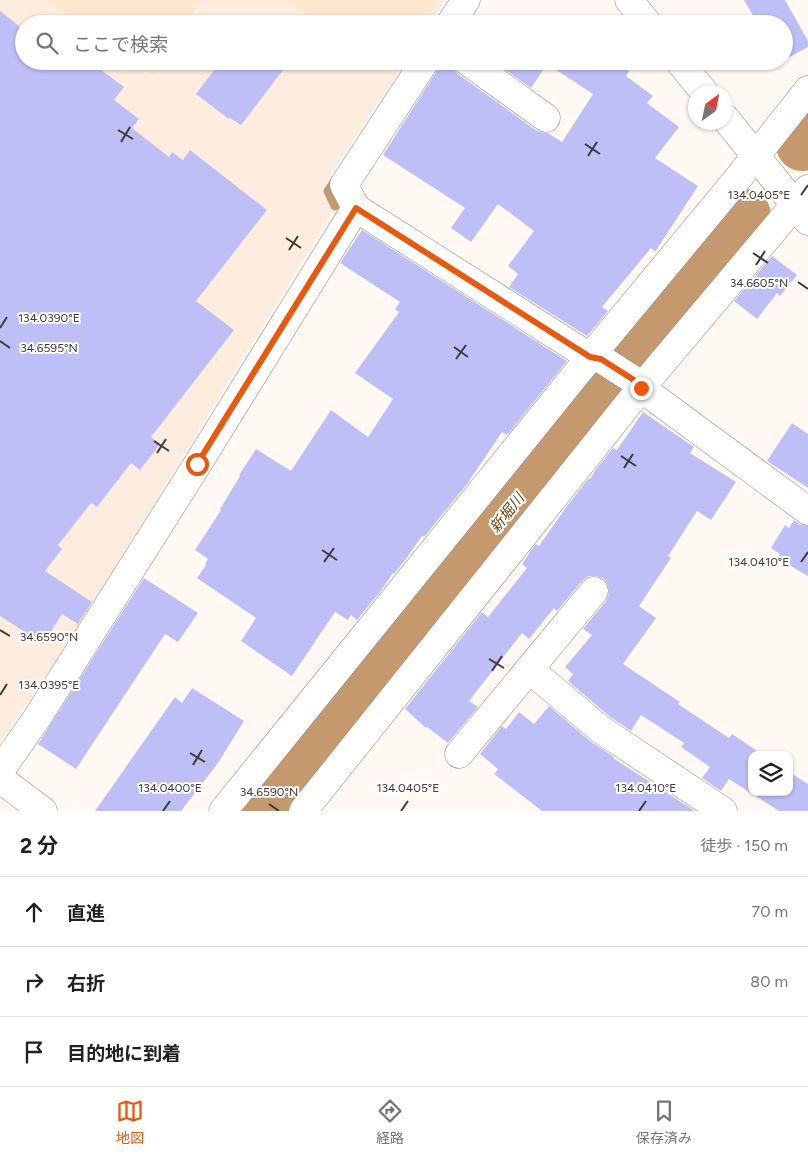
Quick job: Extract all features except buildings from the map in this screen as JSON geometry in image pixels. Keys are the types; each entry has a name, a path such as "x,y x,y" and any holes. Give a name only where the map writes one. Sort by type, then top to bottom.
{"street":[{"path":"456,15 466,0"},
{"path":"629,0 641,15"},
{"path":"419,70 344,185 356,208 639,385 808,511"},
{"path":"479,70 546,118"},
{"path":"686,70 698,85"},
{"path":"223,811 596,358 808,90"},
{"path":"303,811 639,385 804,205 755,156 733,128"},
{"path":"0,771 36,718 197,464 356,208"},
{"path":"458,754 594,591"},
{"path":"529,669 600,729 723,811"},
{"path":"0,779 43,811"}],"shaded area":[{"path":"0,0 445,0 435,15 15,15 15,70 399,70 323,186 331,214 70,640 0,743"},
{"path":"47,0 202,0 192,15 68,15"},
{"path":"286,0 438,0 429,15 308,15"},
{"path":"145,70 155,70 152,75"}],"waterway":[{"name":"新堀川","path":"802,145 808,138"},
{"path":"335,206 328,191 336,179"},
{"name":"新堀川","path":"268,811 745,215"},
{"path":"595,375 609,384"}],"route":[{"path":"197,464 356,208 590,357 601,359 637,382 641,388"}]}
